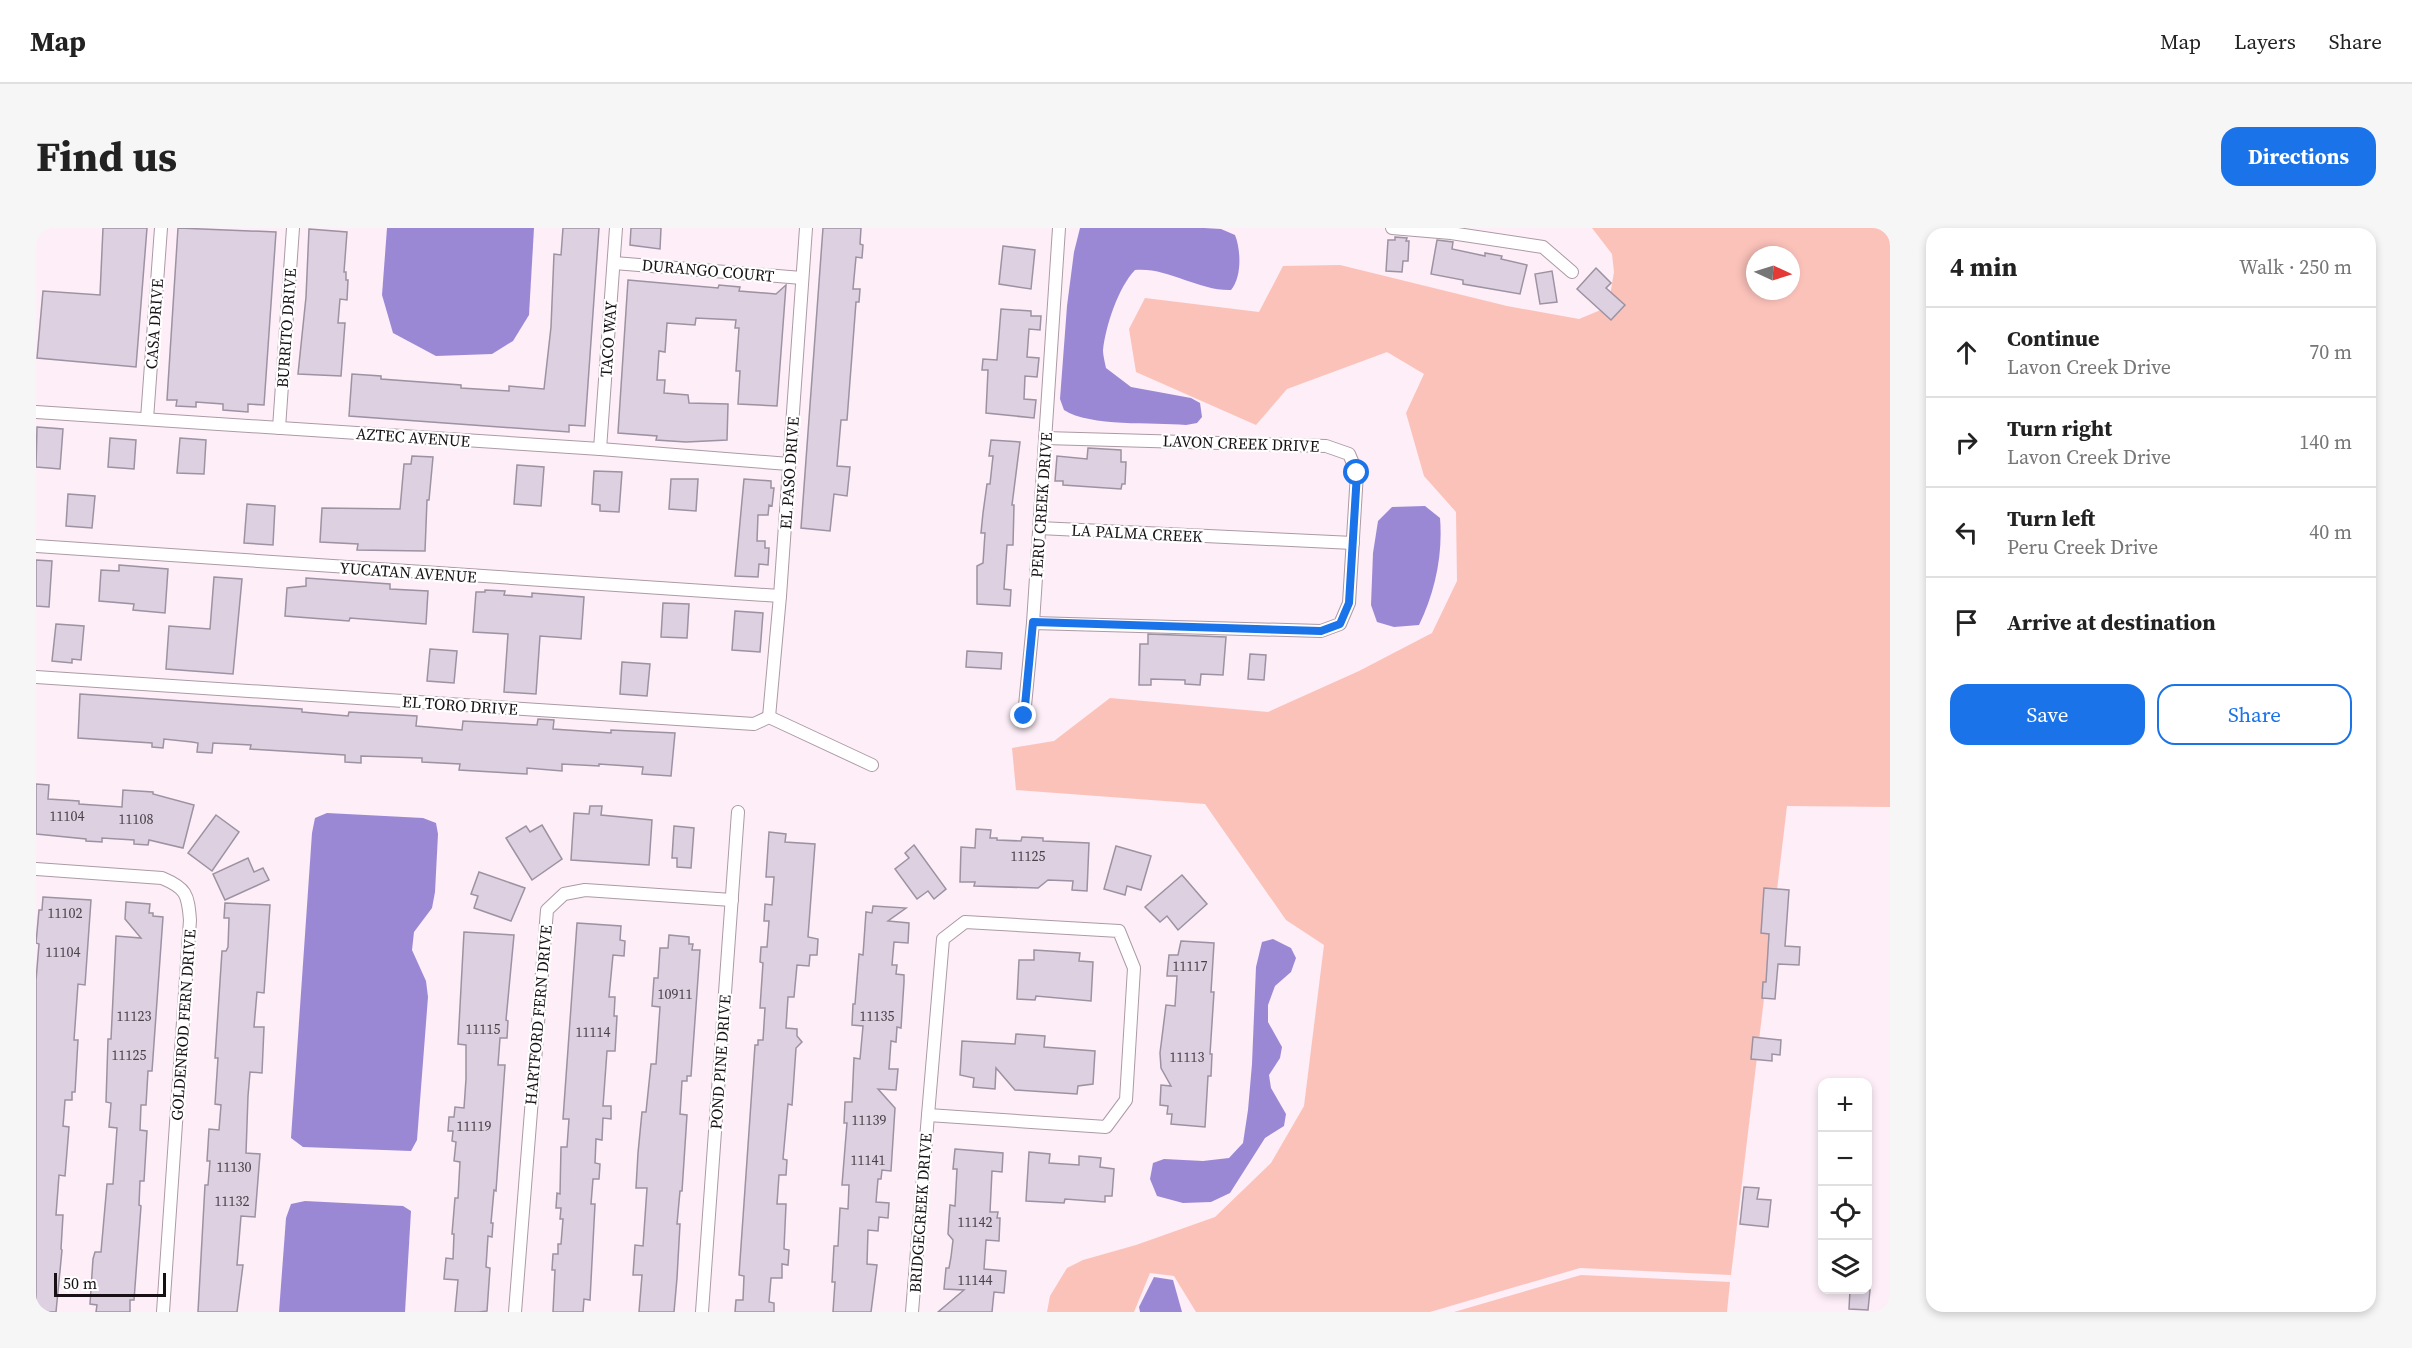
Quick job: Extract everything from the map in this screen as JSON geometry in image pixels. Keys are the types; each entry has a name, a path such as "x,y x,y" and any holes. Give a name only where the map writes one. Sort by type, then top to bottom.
{"street":[{"name":"CASA DRIVE","path":"147,419 161,228"},
{"name":"BURRITO DRIVE","path":"279,428 293,228"},
{"name":"TACO WAY","path":"600,449 616,228"},
{"name":"EL PASO DRIVE","path":"769,717 780,596 806,228"},
{"name":"PERU CREEK DRIVE","path":"1024,716 1033,622 1059,228"},
{"path":"1392,228 1451,230 1543,247 1572,272"},
{"name":"DURANGO COURT","path":"614,262 802,278"},
{"name":"AZTEC AVENUE","path":"36,412 600,449 789,464"},
{"name":"LAVON CREEK DRIVE","path":"1033,622 1321,631 1340,624 1349,603 1353,543 1357,473 1349,454 1326,446 1045,438"},
{"name":"LA PALMA CREEK","path":"1039,528 1353,543"},
{"name":"YUCATAN AVENUE","path":"36,546 780,596"},
{"name":"EL TORO DRIVE","path":"36,677 754,724 769,717"},
{"path":"769,717 872,765"},
{"name":"POND PINE DRIVE","path":"702,1312 738,812"},
{"name":"GOLDENROD FERN DRIVE","path":"36,869 162,878 179,885 189,898 190,920 163,1312"},
{"name":"HARTFORD FERN DRIVE","path":"515,1312 547,910 564,894 585,891 732,900"},
{"name":"BRIDGECREEK DRIVE","path":"912,1312 928,1115 943,939 965,922 1119,931 1134,968 1126,1100 1106,1127 928,1115"}],"shaded area":[{"path":"387,228 534,228 529,315 513,341 492,354 436,356 393,333 382,295"},
{"path":"1080,228 1204,228 1221,229 1235,235 1239,271 1231,290 1207,287 1159,272 1135,270 1118,297 1105,340 1103,352 1106,368 1131,387 1191,398 1200,403 1202,417 1197,423 1186,425 1122,423 1089,419 1064,410 1060,399 1067,306 1074,252"},
{"path":"1592,228 1890,228 1890,807 1787,806 1731,1275 1580,1268 1430,1312 1196,1312 1174,1276 1150,1273 1134,1312 1047,1312 1050,1296 1067,1268 1083,1260 1136,1245 1215,1217 1271,1163 1304,1106 1324,945 1286,920 1205,804 1016,790 1012,748 1054,741 1110,698 1268,712 1359,671 1432,633 1457,581 1456,512 1424,476 1406,413 1424,374 1387,352 1287,389 1256,425 1136,372 1129,329 1145,298 1259,312 1283,266 1340,265 1507,306 1579,319 1608,307 1614,272 1612,254"},
{"path":"1425,506 1440,518 1441,532 1437,573 1425,612 1419,625 1394,627 1377,622 1371,605 1373,553 1378,521 1392,507"},
{"path":"327,813 423,818 436,823 438,834 432,908 414,932 412,950 426,981 428,997 417,1140 411,1151 303,1147 291,1138 312,833 315,818"},
{"path":"1273,939 1291,948 1296,958 1291,972 1275,986 1268,1005 1268,1022 1282,1047 1280,1058 1269,1075 1271,1088 1286,1114 1284,1126 1265,1138 1230,1193 1211,1202 1183,1203 1157,1196 1150,1179 1153,1163 1164,1159 1203,1161 1229,1158 1243,1143 1252,1064 1256,967 1262,942"},
{"path":"305,1201 403,1206 411,1211 405,1312 279,1312 286,1218 291,1204"},
{"path":"1581,1275 1730,1282 1727,1312 1454,1312"},
{"path":"1154,1277 1173,1280 1182,1312 1140,1312 1139,1307"}],"building":[{"path":"103,228 147,228 136,367 37,358 43,291 100,295"},
{"path":"178,228 276,232 264,405 248,404 248,412 223,410 223,404 196,402 196,407 176,406 177,400 167,400"},
{"path":"563,228 599,228 585,426 569,425 569,432 349,416 352,374 381,376 381,379 461,385 461,388 509,391 509,386 544,389 551,327 554,254 561,255"},
{"path":"631,228 661,228 660,249 630,245"},
{"path":"823,228 861,228 860,244 863,245 862,258 856,257 853,289 860,289 859,302 856,302 847,420 841,420 837,466 850,467 847,496 834,494 830,531 801,528"},
{"path":"309,229 347,232 344,272 348,280 347,300 340,299 338,323 345,323 341,376 298,374 306,297"},
{"path":"1395,237 1407,238 1406,241 1409,241 1408,261 1403,261 1402,272 1386,271 1388,240 1395,240"},
{"path":"1437,240 1453,242 1452,249 1485,256 1485,253 1502,256 1501,259 1527,265 1520,294 1463,284 1463,280 1431,274"},
{"path":"1003,246 1035,250 1031,289 999,284"},
{"path":"1596,268 1611,283 1606,288 1625,305 1611,320 1577,289"},
{"path":"1552,271 1557,302 1540,304 1535,274"},
{"path":"628,280 718,288 719,285 740,287 739,291 776,294 786,285 777,406 738,404 740,371 736,371 739,328 735,328 736,320 696,318 695,325 667,323 665,352 659,351 657,380 665,380 664,393 688,395 689,403 728,404 727,440 686,442 656,440 657,436 618,433"},
{"path":"1001,309 1031,311 1031,316 1041,316 1040,330 1029,329 1027,357 1039,358 1037,377 1025,376 1024,399 1036,400 1034,418 986,413 988,370 982,370 983,359 997,360"},
{"path":"37,427 63,429 60,469 36,467"},
{"path":"110,438 136,440 134,469 108,467"},
{"path":"180,438 206,440 204,474 177,473"},
{"path":"991,440 1020,442 1012,505 1014,505 1013,545 1007,545 1004,589 1011,590 1010,606 977,604 977,566 983,563 985,533 981,533 993,456 989,456"},
{"path":"1088,448 1121,450 1121,462 1126,462 1125,484 1122,484 1121,489 1063,485 1063,481 1055,481 1057,456 1087,459"},
{"path":"412,456 433,457 429,500 427,500 425,551 357,550 358,544 320,542 322,508 400,509 404,464 411,464"},
{"path":"517,465 544,467 541,506 514,504"},
{"path":"594,471 622,472 619,512 600,511 600,505 592,504"},
{"path":"671,479 698,479 696,511 669,509"},
{"path":"744,479 771,481 771,488 774,488 772,506 769,505 768,515 758,515 757,541 765,541 765,548 769,548 768,565 759,564 758,577 735,576"},
{"path":"68,494 95,496 92,528 66,526"},
{"path":"247,504 275,506 273,545 244,543"},
{"path":"36,560 52,561 49,607 36,606"},
{"path":"119,565 168,569 165,613 133,610 134,604 99,601 101,570 119,571"},
{"path":"214,577 242,579 233,674 166,669 169,626 210,629"},
{"path":"306,578 390,584 390,589 428,591 426,624 285,616 287,588 306,586"},
{"path":"485,590 505,591 504,595 532,597 532,593 584,597 581,639 540,636 536,694 504,692 508,634 473,632 476,592 485,592"},
{"path":"663,603 689,604 687,638 661,637"},
{"path":"735,611 763,613 760,652 732,650"},
{"path":"56,624 84,626 81,660 72,659 72,663 52,661"},
{"path":"1148,634 1226,637 1223,675 1201,674 1200,685 1185,684 1185,680 1151,679 1151,685 1139,685 1140,644 1148,644"},
{"path":"430,649 457,651 454,683 427,681"},
{"path":"967,651 1002,653 1001,669 966,667"},
{"path":"1250,654 1266,655 1264,680 1248,679"},
{"path":"622,662 650,664 647,696 620,694"},
{"path":"80,694 302,709 302,712 348,716 349,712 417,716 416,726 462,730 463,721 537,725 538,719 554,720 553,729 611,733 611,730 675,733 671,776 642,774 643,767 599,764 599,766 562,764 562,771 527,768 527,774 459,770 460,764 422,762 422,758 361,756 361,763 345,762 345,755 250,749 251,745 213,743 212,753 197,752 198,743 192,742 164,739 163,748 152,747 152,743 78,738"},
{"path":"36,784 49,785 48,799 79,801 79,804 122,807 123,790 153,792 153,794 194,805 183,848 149,840 148,845 134,844 134,840 102,838 102,842 36,834"},
{"path":"590,806 602,806 601,815 652,820 649,865 571,860 574,813 589,814"},
{"path":"216,815 239,832 212,871 188,853"},
{"path":"542,825 562,859 532,880 506,838 526,826 530,832"},
{"path":"674,826 694,828 691,868 677,867 677,858 672,858"},
{"path":"976,829 991,830 990,838 997,838 997,840 1021,841 1022,837 1043,838 1043,841 1089,843 1087,891 1072,890 1073,881 1048,880 1038,888 974,886 975,882 960,882 961,847 975,848"},
{"path":"769,832 786,834 785,842 815,844 808,937 818,939 817,955 810,955 809,966 797,965 794,997 788,997 786,1028 797,1029 797,1036 802,1042 796,1048 792,1105 788,1104 783,1159 787,1160 786,1175 779,1175 777,1204 786,1204 784,1249 789,1250 788,1265 782,1264 782,1278 771,1278 769,1302 774,1303 774,1312 735,1312 736,1300 743,1300 744,1276 739,1275 755,1045 758,1045 758,1040 763,1040 765,1008 760,1008 763,963 760,962 761,947 767,947 769,921 764,921 765,904 772,905 774,877 766,877"},
{"path":"914,845 946,889 934,899 928,891 917,899 895,869 909,858 905,853"},
{"path":"1116,846 1151,856 1141,890 1127,886 1125,895 1104,889"},
{"path":"248,858 254,872 263,868 269,880 225,900 213,874"},
{"path":"479,872 525,888 511,921 474,908 478,896 471,894"},
{"path":"1182,875 1207,904 1178,930 1167,916 1160,922 1145,907"},
{"path":"1764,888 1789,890 1785,946 1800,947 1799,965 1778,964 1775,999 1762,998 1763,982 1766,982 1769,934 1761,933"},
{"path":"43,897 91,900 85,985 78,984 74,1040 78,1040 75,1092 72,1092 72,1100 65,1100 63,1126 69,1127 65,1176 59,1175 56,1215 63,1215 56,1312 36,1311 36,980 39,944 36,943 39,910 42,910"},
{"path":"126,902 150,904 149,913 163,917 152,1071 148,1071 146,1105 141,1105 140,1130 147,1131 144,1181 140,1181 139,1205 141,1206 134,1300 130,1300 130,1312 96,1312 97,1305 90,1304 93,1259 95,1252 101,1252 107,1184 113,1184 117,1128 109,1127 111,1103 106,1102 116,936 141,938 125,919"},
{"path":"225,903 270,905 264,993 257,992 254,1027 264,1027 262,1073 250,1072 248,1096 246,1153 260,1154 255,1217 241,1216 237,1265 243,1265 237,1312 198,1312 205,1185 208,1185 210,1161 207,1161 209,1129 219,1130 221,1105 215,1104 218,1058 215,1058 222,951 226,951 228,947 229,918 224,918"},
{"path":"873,906 906,908 888,921 909,923 908,943 894,942 892,965 897,965 896,974 904,975 901,1028 897,1027 896,1042 891,1041 889,1069 898,1069 896,1090 878,1089 895,1108 891,1171 882,1170 881,1179 878,1179 876,1202 889,1203 888,1218 879,1217 878,1231 868,1230 867,1264 877,1265 871,1312 833,1312 834,1246 838,1246 840,1208 848,1209 849,1185 842,1185 847,1123 844,1123 845,1102 852,1102 854,1058 860,1059 863,1026 852,1025 853,1004 855,1004 859,954 863,955 866,912 872,913"},
{"path":"577,923 621,926 620,940 625,941 624,956 613,955 609,997 615,997 614,1016 617,1016 615,1051 607,1051 603,1106 611,1106 611,1119 603,1118 602,1140 596,1139 595,1163 600,1164 599,1179 593,1179 591,1204 595,1204 590,1300 584,1299 583,1312 553,1312 555,1270 552,1270 553,1254 558,1254 558,1244 561,1244 563,1219 560,1219 561,1208 556,1208 557,1193 560,1194 561,1147 567,1147 569,1119 563,1119"},
{"path":"464,932 514,935 506,1020 508,1021 507,1038 500,1038 498,1065 505,1065 496,1191 494,1190 491,1223 493,1223 492,1237 488,1236 486,1267 490,1268 487,1311 479,1312 455,1312 458,1280 444,1279 446,1258 453,1259 454,1234 452,1234 455,1198 458,1198 460,1162 454,1161 456,1142 452,1141 453,1131 448,1131 449,1117 454,1117 455,1107 464,1108 466,1079 466,1045 458,1044"},
{"path":"669,935 689,937 689,944 693,944 692,950 700,950 691,1076 687,1076 687,1081 682,1081 680,1114 687,1115 682,1191 680,1191 677,1224 680,1224 677,1278 674,1312 639,1312 642,1275 633,1275 635,1245 643,1246 647,1188 636,1188 638,1153 642,1112 646,1112 651,1064 656,1064 660,1007 652,1006 654,978 658,978 660,948 668,948"},
{"path":"1181,941 1214,943 1211,992 1214,992 1211,1076 1208,1076 1205,1127 1171,1124 1172,1114 1167,1114 1168,1106 1160,1105 1161,1085 1171,1086 1161,1068 1160,1053 1166,1005 1175,1006 1177,976 1167,976 1169,955 1178,955"},
{"path":"1034,950 1080,953 1079,961 1093,962 1091,1001 1036,996 1035,1000 1017,999 1019,960 1034,960"},
{"path":"1016,1034 1045,1036 1044,1047 1095,1051 1093,1084 1078,1086 1077,1094 1015,1090 996,1068 995,1089 973,1087 974,1078 960,1075 962,1041 1015,1044"},
{"path":"1753,1037 1781,1040 1780,1055 1772,1054 1772,1061 1751,1059"},
{"path":"955,1149 1003,1153 1002,1172 992,1171 990,1212 998,1212 997,1218 1000,1218 999,1241 986,1240 984,1269 1006,1271 1004,1293 994,1292 992,1312 938,1312 964,1290 944,1289 946,1268 949,1268 953,1240 948,1234 950,1205 955,1206 957,1169 953,1169"},
{"path":"1029,1152 1050,1154 1049,1163 1079,1165 1079,1156 1101,1158 1100,1167 1114,1169 1112,1196 1105,1196 1105,1202 1065,1199 1064,1203 1026,1201"},
{"path":"1744,1187 1759,1188 1757,1199 1771,1200 1768,1227 1740,1224"},
{"path":"1850,1294 1870,1294 1868,1310 1849,1309"}],"route":[{"path":"1024,716 1033,622 1321,631 1340,624 1349,603 1357,473"}]}
